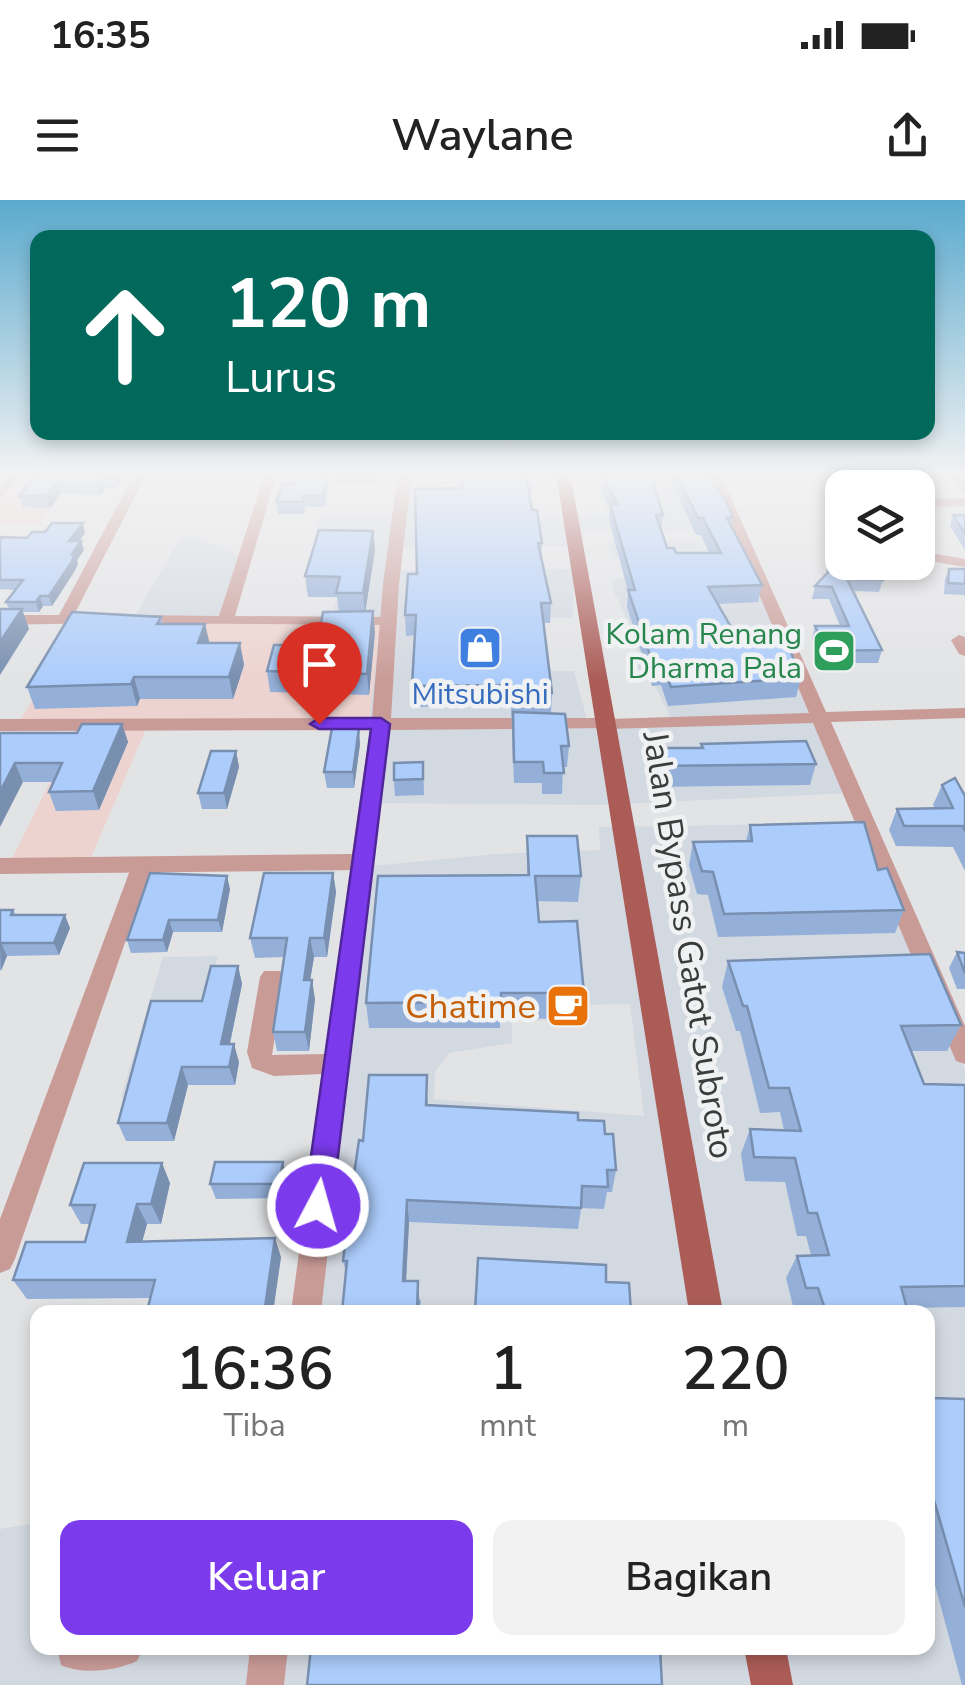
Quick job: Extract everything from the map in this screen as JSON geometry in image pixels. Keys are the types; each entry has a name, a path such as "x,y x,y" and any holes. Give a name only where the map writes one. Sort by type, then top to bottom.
{"main road":[{"name":"Jalan Bypass Gatot Subroto","path":"576,542 705,1305"},
{"path":"766,1655 772,1685"}],"street":[{"path":"64,620 105,542"},
{"path":"226,619 250,542"},
{"path":"307,1305 334,1064 381,724 397,542"},
{"path":"744,542 965,1054"},
{"path":"935,558 965,563"},
{"path":"0,620 388,622"},
{"path":"0,725 607,724 965,713"},
{"path":"0,866 362,862"},
{"path":"0,1259 142,865"},
{"path":"272,977 259,1052 261,1061 274,1066 334,1064"},
{"path":"264,1685 267,1655"}],"shaded area":[{"path":"178,542 209,542 243,557 226,616 134,618"},
{"path":"314,542 571,542 571,546 395,547 395,570 574,569 573,618 542,618 542,671 574,671 588,723 673,722 651,678 643,679 634,658 640,657 618,599 623,598 615,597 611,580 631,577 621,559 612,559 608,542 701,542 704,549 747,548 853,793 596,805 364,803 369,721 331,620 339,592 305,592"},
{"path":"82,618 381,620 369,721 149,722 87,867 9,865 79,723 17,725"},
{"path":"866,823 965,1070 965,1685 0,1685 0,1529 30,1524 30,1655 935,1655 935,1305 307,1305 325,1071 352,868 496,854 600,850 599,827","holes":["630,1004 644,1116 434,1099 435,1072 449,1053 512,1043 512,1021 582,1020 581,1005"]},
{"path":"218,956 179,1096 121,1097 163,957"}],"building":[{"path":"0,542 80,542 49,596 40,596 36,602 6,602 23,580 0,580"},
{"path":"315,542 371,542 363,593 336,593 340,577 305,576"},
{"path":"416,542 542,542 538,543 551,603 541,603 552,693 512,693 512,685 412,686 416,615 405,615 408,574 417,574"},
{"path":"621,542 665,542 676,553 721,553 715,542 740,542 762,585 708,587 735,634 783,632 801,678 671,687 663,667 654,667 628,590 635,590"},
{"path":"949,569 965,569 965,584 948,583"},
{"path":"825,575 825,580 847,580 882,650 827,651 815,626 849,626 832,587 815,586"},
{"path":"0,609 22,609 0,642"},
{"path":"373,611 367,674 267,671 274,645 317,645 323,612"},
{"path":"72,612 161,617 157,624 205,624 198,643 240,643 229,677 134,677 131,684 27,687"},
{"path":"513,712 565,714 569,746 561,746 564,773 544,773 543,762 514,762"},
{"path":"82,724 122,724 93,791 49,792 62,763 15,763 0,792 0,733 77,733"},
{"path":"332,728 359,728 353,772 324,772"},
{"path":"806,741 816,764 653,766 650,748 703,748 701,744"},
{"path":"211,751 236,751 224,793 198,793"},
{"path":"423,762 423,779 394,780 394,763"},
{"path":"955,778 965,796 965,831 963,826 904,826 897,809 953,808 942,785"},
{"path":"864,822 878,870 887,868 904,910 724,914 713,872 702,871 693,842 752,841 750,825"},
{"path":"527,836 577,836 581,876 535,876 539,922 577,921 584,993 501,993 501,1002 366,1003 378,876 529,875"},
{"path":"150,873 227,876 218,920 169,920 163,940 127,940"},
{"path":"264,873 333,873 324,938 310,938 304,980 312,980 305,1032 273,1032 287,938 250,938"},
{"path":"0,910 13,910 11,915 65,915 54,943 0,946"},
{"path":"957,952 965,953 965,973"},
{"path":"930,954 961,1025 901,1026 924,1084 965,1085 965,1286 901,1287 906,1305 824,1305 818,1288 806,1288 797,1256 829,1255 817,1213 808,1213 795,1158 754,1157 750,1129 801,1131 789,1088 769,1088 747,1006 743,1006 728,961"},
{"path":"211,966 238,966 221,1044 234,1044 229,1067 182,1067 167,1123 118,1123 151,1001 202,1001"},
{"path":"369,1075 427,1075 426,1105 578,1113 578,1120 604,1121 605,1134 613,1134 616,1170 607,1170 608,1187 582,1186 581,1208 407,1200 403,1281 418,1281 417,1305 343,1305 349,1209 359,1140 363,1141"},
{"path":"215,1162 283,1162 279,1184 210,1184"},
{"path":"84,1163 162,1163 151,1204 137,1204 127,1242 275,1238 265,1305 149,1305 155,1280 13,1280 26,1242 85,1242 95,1205 70,1205"},
{"path":"478,1258 606,1265 606,1282 629,1283 631,1305 475,1305"},
{"path":"935,1398 965,1399 965,1607 935,1504"},
{"path":"310,1655 660,1655 662,1685 307,1685"}],"place":[{"name":"Mitsubishi","path":"480,648"},
{"name":"Kolam Renang Dharma Pala","path":"834,651"},
{"name":"Chatime","path":"568,1006"}],"route":[{"path":"318,1206 381,724 319,724"}]}
